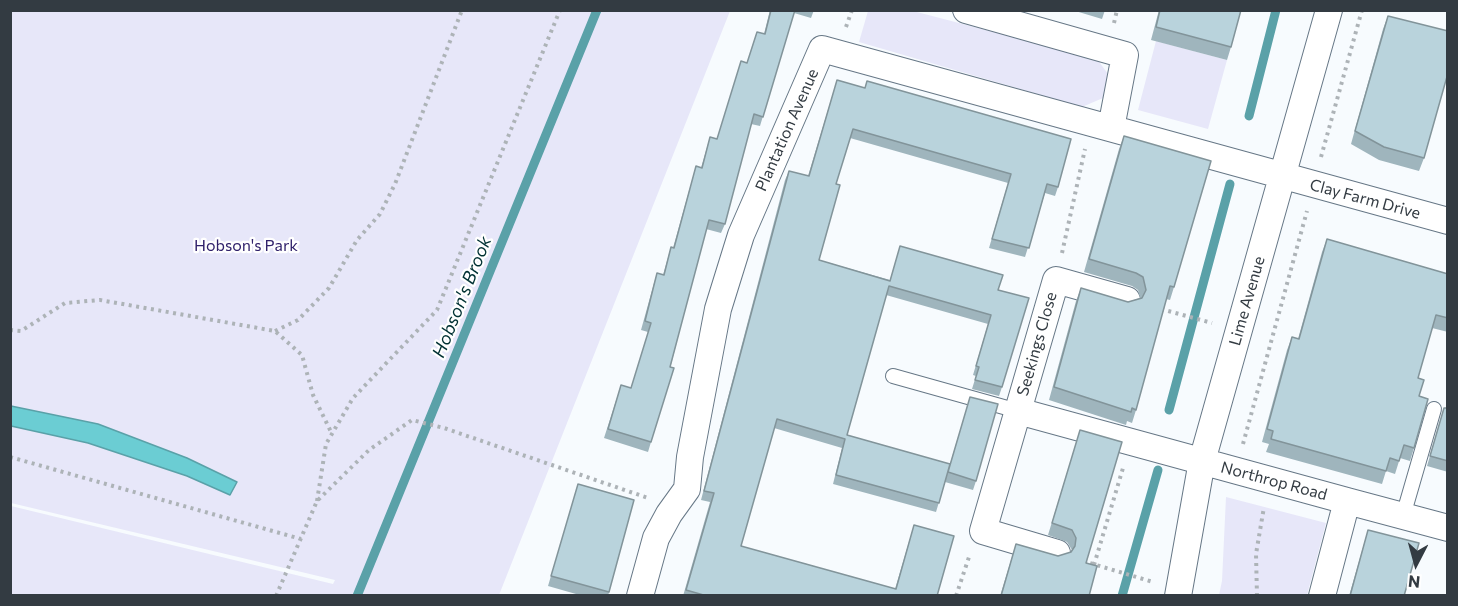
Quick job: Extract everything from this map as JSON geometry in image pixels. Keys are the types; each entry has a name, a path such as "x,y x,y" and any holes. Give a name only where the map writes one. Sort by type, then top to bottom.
{"street":[{"path":"966,10 1125,55 1101,126"},
{"name":"Lime Avenue","path":"1178,596 1202,461 1329,10"},
{"name":"Plantation Avenue","path":"640,596 656,538 687,489 690,457 718,309 741,235 822,49 1282,176"},
{"name":"Clay Farm Drive","path":"1282,176 1448,221"},
{"name":"Seekings Close","path":"983,531 1056,280 1127,300"},
{"name":"Seekings Close","path":"1018,411 1202,461"},
{"name":"Northrop Road","path":"1202,461 1448,528"},
{"name":"Northrop Road","path":"1322,596 1347,501"},
{"path":"983,531 1057,553"}],"lane":[{"path":"893,376 1018,411"},
{"path":"1403,516 1434,409"}],"path":[{"path":"275,331 298,320 329,288 357,240 380,214 395,184 462,10"},
{"path":"276,596 317,501 326,444 353,398 437,310 560,10"},
{"path":"1236,470 1362,10"},
{"path":"1056,280 1101,126"},
{"path":"10,330 21,331 65,303 100,300 275,331 302,355 313,395 332,434"},
{"path":"1165,310 1201,320"},
{"path":"317,501 369,450 412,420 444,428 675,506"},
{"path":"1131,441 1094,565 1148,581"},
{"path":"10,457 301,539"},
{"path":"1257,596 1256,554 1269,479"},
{"path":"956,596 970,555 983,531"}],"green space":[{"name":"Hobson's Park","path":"11,11 730,11 499,595 11,595 11,506 333,584 335,580 11,503"},
{"path":"868,11 913,11 1097,59 1108,74 1103,98 1082,107 859,42"},
{"path":"1156,41 1227,60 1208,129 1138,110"},
{"path":"1226,497 1326,523 1307,595 1219,595 1222,581"}],"water":[{"path":"11,406 98,424 187,458 237,482 230,495 187,476 88,443 11,426"}],"building":[{"path":"771,10 795,10 763,117 754,114 725,224 709,220 670,367 674,368 651,442 608,429 621,385 631,388 651,323 645,321 657,273 664,275 671,247 674,248 696,166 702,168 710,137 717,139 741,61 747,63 757,32 765,34"},
{"path":"1160,10 1241,10 1231,47 1156,27"},
{"path":"1388,16 1448,31 1448,73 1424,158 1384,147 1355,131"},
{"path":"837,80 865,88 867,81 1071,139 1058,187 1047,184 1029,248 992,239 1011,174 853,129 836,184 840,185 819,260 890,281 900,246 1003,275 998,290 1029,298 1002,387 975,380 979,367 976,366 991,315 889,286 847,435 950,464 939,503 836,475 845,439 777,419 741,546 896,589 914,525 954,536 937,596 707,596 686,590 714,493 704,491 789,171 809,176"},
{"path":"1124,136 1211,161 1174,287 1170,286 1136,410 1132,408 1131,412 1054,387 1081,288 1128,302 1142,298 1146,290 1143,277 1136,273 1089,259"},
{"path":"1327,239 1448,274 1448,318 1436,315 1418,378 1424,380 1419,396 1428,399 1414,448 1404,445 1399,461 1390,458 1386,471 1271,439 1273,431 1267,429 1292,337 1299,339"},
{"path":"970,397 998,404 976,481 948,472"},
{"path":"1444,408 1448,408 1448,461 1430,456"},
{"path":"1080,430 1122,442 1086,563 1097,566 1089,596 1001,596 1016,544 1058,556 1071,552 1075,546 1076,538 1072,530 1052,523"},
{"path":"578,484 634,500 609,592 551,576"},
{"path":"1368,530 1419,543 1404,596 1350,596"}],"waterway":[{"name":"Hobson's Brook","path":"357,596 597,10"},
{"path":"1249,116 1276,10"},
{"path":"1169,410 1230,184"},
{"path":"1122,596 1158,470"}]}
